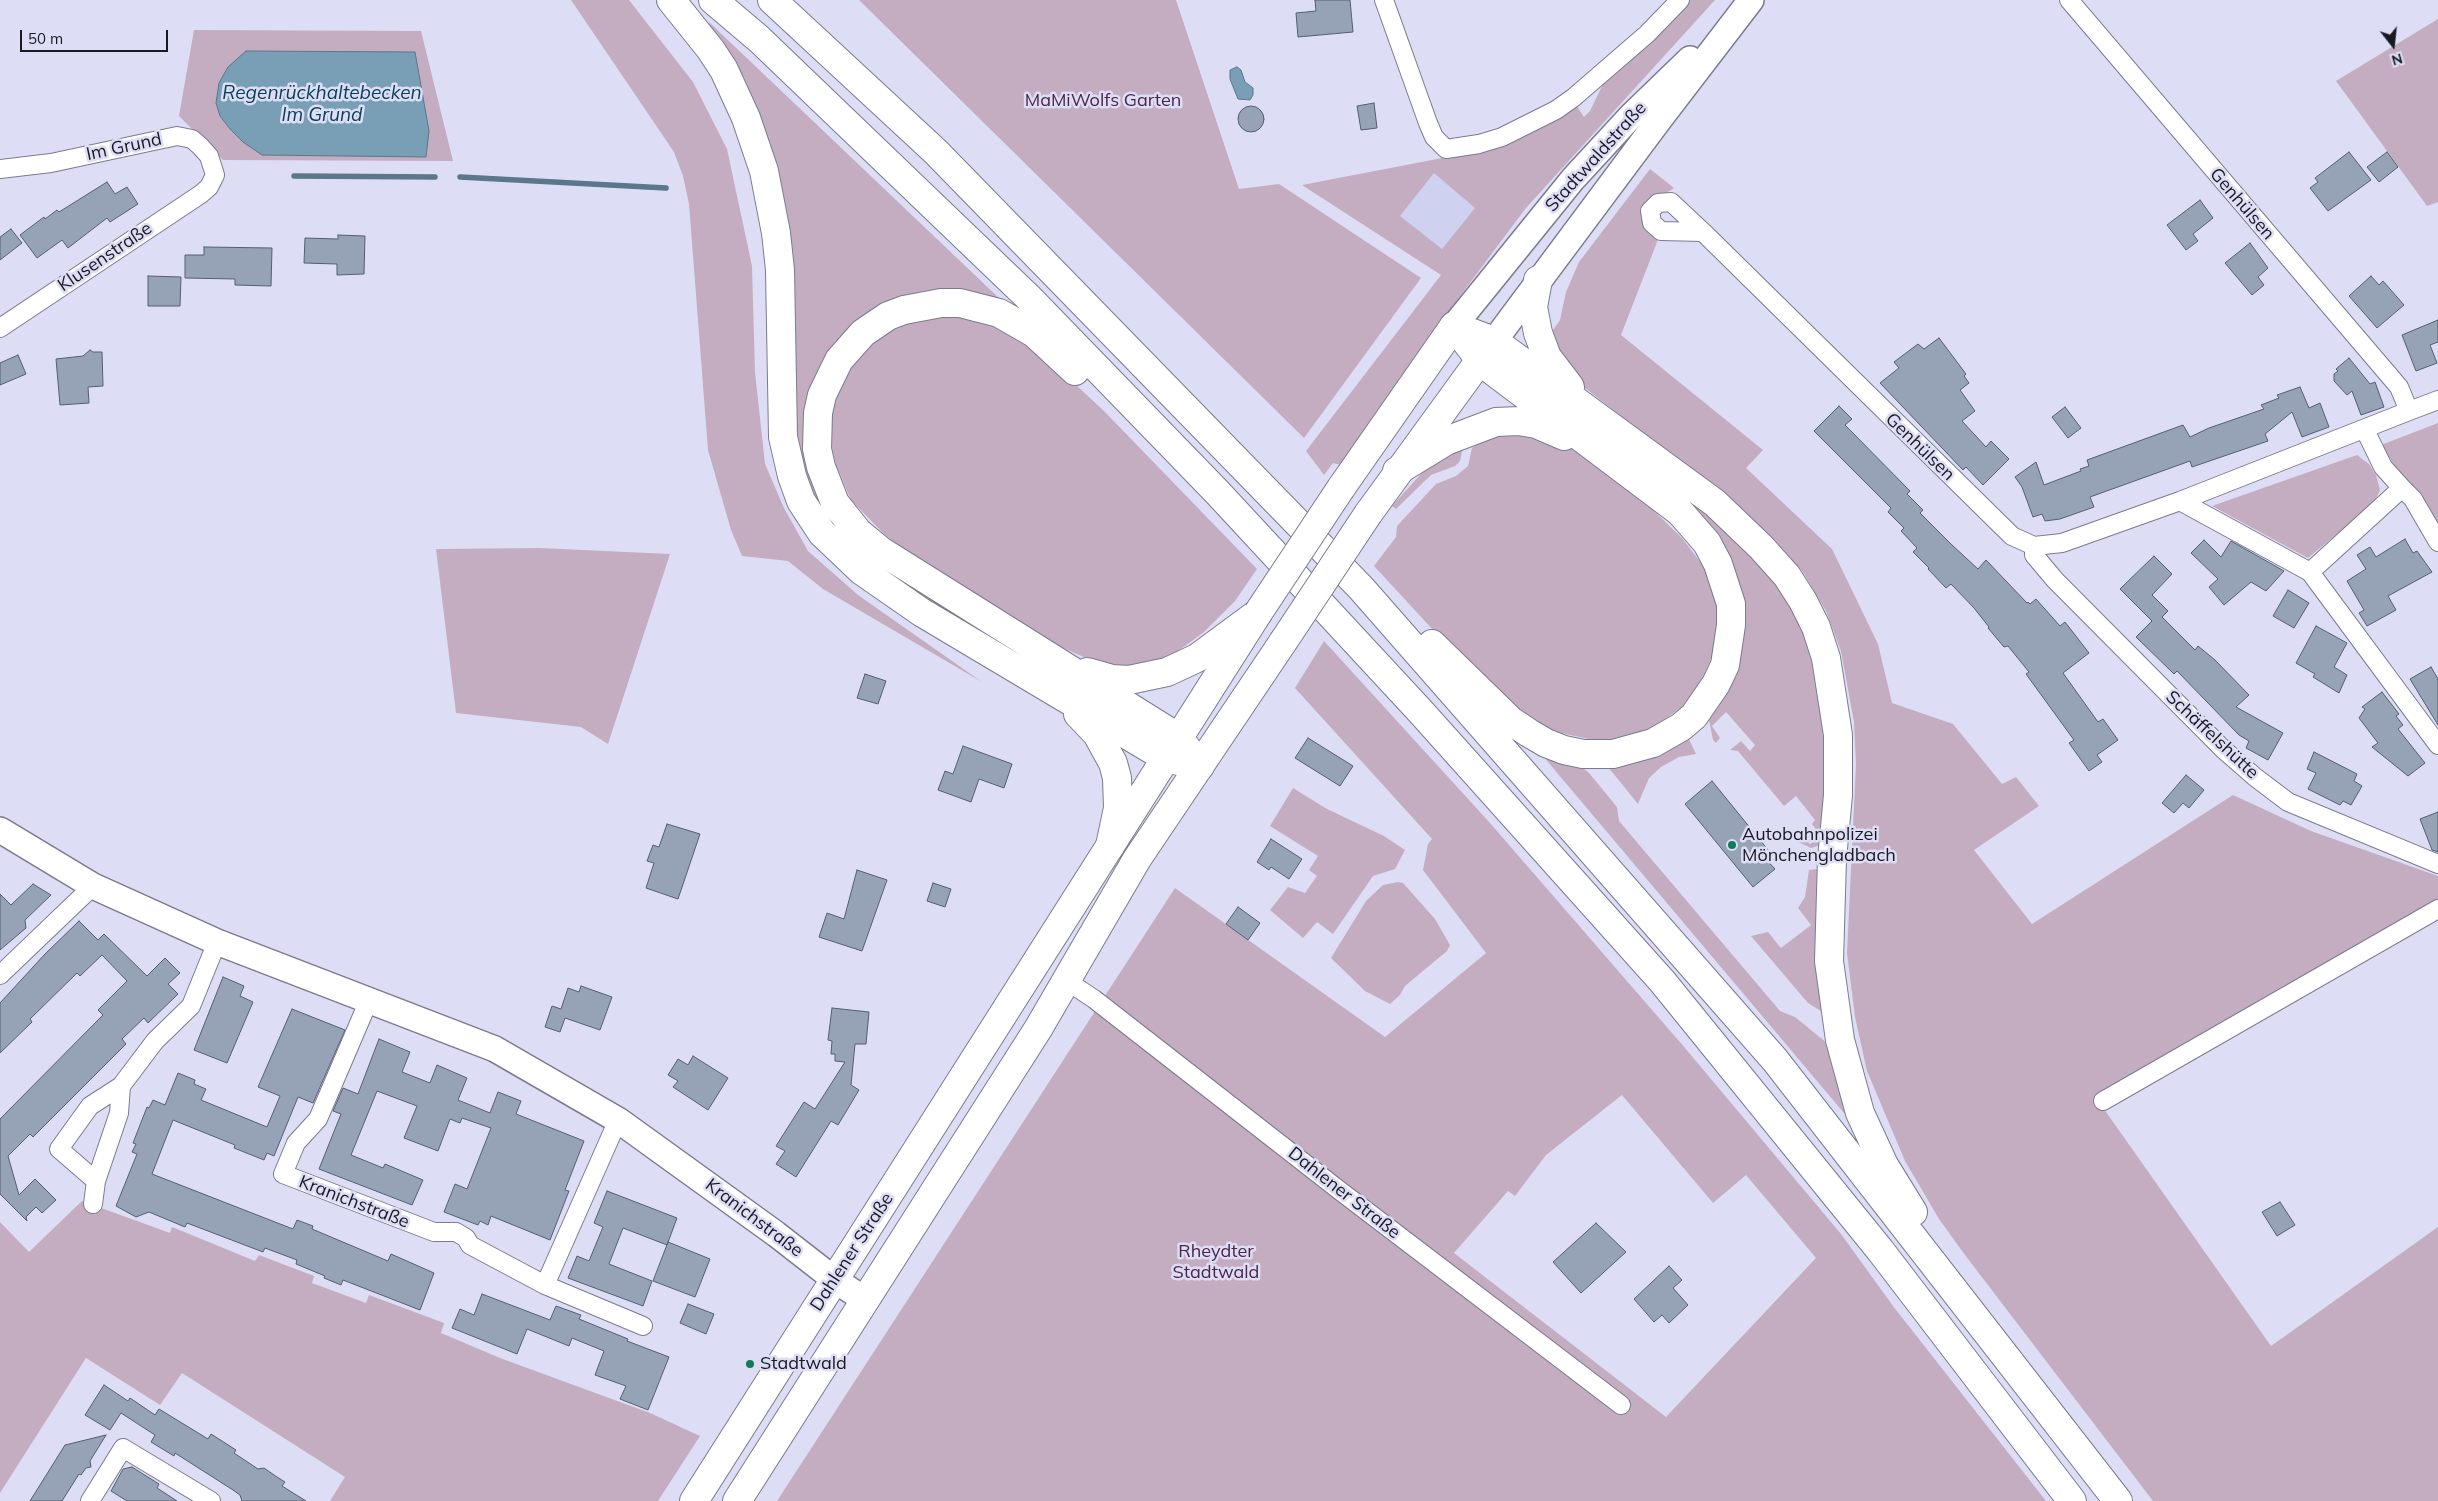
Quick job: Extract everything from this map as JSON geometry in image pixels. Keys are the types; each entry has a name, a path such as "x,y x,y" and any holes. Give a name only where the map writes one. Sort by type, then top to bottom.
{"main road":[{"path":"672,0 724,70 755,140 764,171 775,224 780,270 783,437 792,476 802,501 822,533 862,571 921,612 1049,688 1172,748"},
{"path":"713,0 759,40 1028,297 1218,492 1421,712 1662,981 1874,1242 2072,1501"},
{"path":"772,0 936,152 1361,588 1775,1060 2118,1501"},
{"path":"1538,280 1533,307 1534,318 1547,357 1572,389 1619,431 1715,503 1761,547 1787,576 1804,601 1816,627 1826,658 1838,735 1838,795 1832,859 1829,961 1834,1002 1847,1068 1860,1112 1884,1165 1965,1297 1996,1343"},
{"path":"1200,766 1172,748 1062,664 880,551 858,532 835,502 821,467 817,449 818,413 828,379 838,360 863,333 888,316 921,306 960,303 999,313 1034,333 1121,418 1218,492"},
{"path":"1361,588 1429,640 1511,721 1546,743 1584,754 1613,754 1635,750 1653,744 1675,731 1701,707 1716,684 1725,664 1731,625 1731,604 1726,585 1707,544 1680,512 1652,491 1487,351 1454,326"},
{"name":"Dahlener Straße","path":"694,1501 1258,613 1341,488 1454,326"},
{"path":"1487,351 1619,431"},
{"name":"Dahlener Straße","path":"737,1501 1038,1029 1137,859 1397,471 1487,351"},
{"path":"1397,471 1446,441 1470,430 1496,422 1519,421 1559,432 1652,491"},
{"path":"1062,664 1112,679 1129,680 1153,676 1197,658 1258,613"},
{"path":"1049,688 1097,734 1113,762 1119,793 1110,846"}],"street":[{"path":"1384,0 1428,123 1434,137 1446,150 1479,144 1502,137 1556,110 1573,98 1647,34 1680,0"},
{"name":"Stadtwaldstraße","path":"1487,351 1538,280 1751,0"},
{"name":"Stadtwaldstraße","path":"1454,326 1573,179 1632,115 1751,0"},
{"name":"Genhülsen","path":"2069,0 2400,387 2409,411"},
{"name":"Im Grund","path":"0,168 51,163 177,136 192,139 209,156 215,175 209,187"},
{"name":"Klusenstraße","path":"0,328 209,187"},
{"name":"Genhülsen","path":"1703,232 2012,536 2034,546"},
{"path":"2034,546 2062,543 2180,501 2438,400"},
{"path":"2365,430 2383,467 2413,499 2438,542"},
{"path":"2310,572 2402,488"},
{"path":"2180,501 2310,572 2438,745"},
{"name":"Schäffelshütte","path":"2034,546 2034,555 2055,580 2224,750 2255,777 2288,802 2438,864"},
{"name":"Kranichstraße","path":"0,830 93,886 217,942 495,1049 618,1120 776,1234 835,1280 865,1300"},
{"path":"0,975 93,886"},
{"path":"2103,1101 2438,909"},
{"path":"96,1181 59,1149 90,1106 121,1086 155,1041 192,1006 217,942"},
{"name":"Dahlener Straße","path":"1067,981 1094,999 1338,1190 1621,1404"},
{"name":"Kranichstraße","path":"369,1000 318,1119 296,1144 283,1174 434,1232 456,1232 466,1238 470,1245 546,1285 643,1326"},
{"path":"93,1204 96,1181 120,1113 121,1086"},
{"path":"546,1285 618,1120"},
{"path":"90,1501 124,1448 211,1501"}],"shaded area":[{"path":"1434,172 1476,208 1442,250 1400,216"}],"green space":[{"path":"571,0 629,0 693,82 727,149 752,266 755,372 765,464 784,508 808,551 858,595 982,682 823,589 788,561 742,556 731,530 708,450 689,204 683,176 674,152"},
{"name":"MaMiWolfs Garten","path":"859,0 1176,0 1239,189 1279,184 1421,278 1304,438"},
{"path":"1687,0 1715,0 1526,208 1463,292 1341,465 1333,463 1324,475 1306,451 1441,275 1302,185 1489,149 1544,126 1576,105 1584,117 1590,111 1604,82","holes":["1434,173 1475,208 1442,249 1400,216"]},
{"path":"2438,19 2438,202 2427,206 2336,81"},
{"path":"710,23 1000,299 925,298 821,372 836,515 1011,642 1005,652 909,593 825,524 792,443 789,294 706,25"},
{"name":"Regenrückhaltebecken Im Grund","path":"194,30 421,31 453,161 223,160 179,116"},
{"path":"1650,169 1674,188 1651,203 1643,212 1643,225 1650,233 1659,237 1621,335 1763,450 1746,468 1832,549 1878,644 1892,703 1953,724 2002,784 2016,777 2039,806 1974,850 2032,924 2233,795 2311,831 2438,876 2438,904 2099,1102 2271,1346 2438,1227 2438,1501 2153,1501 1939,1219 1905,1161 1867,1071 1855,1017 1847,953 1856,764 1854,722 1841,651 1826,611 1803,572 1776,541 1741,509 1571,377 1548,337 1560,320 1566,292 1579,262"},
{"path":"944,315 983,322 1010,332 1060,370 1104,411 1257,569 1235,601 1204,632 1178,651 1154,665 1127,670 1104,666 1059,646 918,560 884,534 851,500 835,462 830,437 832,412 846,372 867,347 886,332 912,322"},
{"path":"2438,423 2438,531 2381,445"},
{"path":"1491,428 1560,439 1653,510 1682,538 1701,563 1713,586 1719,621 1717,646 1698,687 1683,706 1650,730 1624,738 1598,741 1552,731 1496,698 1374,566 1396,537 1397,526 1436,484 1456,476 1468,466 1472,448 1481,442"},
{"path":"1463,446 1460,461 1455,466 1431,475 1396,509 1392,506 1428,466"},
{"path":"2357,455 2369,464 2376,475 2380,490 2374,503 2308,558 2212,506"},
{"path":"1649,465 1736,533 1802,609 1831,713 1821,845 1811,848 1794,840 1801,835 1810,844 1821,836 1812,824 1815,820 1796,796 1784,806 1738,751 1730,750 1741,741 1750,751 1755,745 1726,712 1712,726 1720,738 1716,743 1713,740 1708,715 1737,598 1643,473"},
{"path":"540,548 670,554 608,744 581,727 456,713 436,549"},
{"name":"Rheydter Stadtwald","path":"1324,641 1490,823 1685,1048 1841,1234 1893,1306 2046,1501 777,1501 1175,888 1385,1037 1486,953 1423,870 1428,844 1432,839 1295,688","holes":["1622,1095 1713,1203 1746,1175 1816,1258 1666,1417 1454,1253 1508,1191 1515,1196 1546,1155"]},
{"path":"1686,733 1696,754 1679,757 1661,767 1649,778 1638,804 1604,762"},
{"path":"1537,749 1572,759 1589,773 1617,807 1619,821 1780,1011 1795,1017 1833,1048 1871,1145"},
{"path":"1293,788 1327,809 1384,836 1405,850 1395,869 1373,876 1333,934 1317,922 1303,938 1270,910 1288,887 1305,893 1317,876 1309,870 1318,856 1270,826"},
{"path":"1823,868 1829,1016 1808,1003 1751,936 1768,932 1781,948 1811,925 1798,908 1805,897 1809,870"},
{"path":"1403,883 1435,919 1450,945 1447,951 1405,986 1400,995 1390,1004 1365,991 1331,958 1366,901 1383,885"},
{"path":"82,1201 170,1233 172,1227 255,1261 259,1255 314,1276 312,1283 366,1303 369,1295 444,1323 441,1333 500,1358 650,1413 700,1436 658,1501 330,1501 345,1477 182,1373 160,1405 86,1358 0,1493 0,1222 29,1252"}],"water":[{"name":"Regenrückhaltebecken Im Grund","path":"246,51 415,52 429,131 426,157 262,155 243,142 230,129 220,116 216,103 219,83 228,67"},
{"path":"1237,67 1241,70 1245,82 1253,88 1253,95 1250,100 1238,99 1230,79 1230,70"}],"building":[{"path":"1315,0 1350,0 1353,32 1298,37 1296,13 1316,11"},
{"path":"1374,103 1377,128 1361,130 1357,106"},
{"path":"1251,106 1260,110 1264,119 1260,128 1251,132 1242,128 1238,119 1242,110"},
{"path":"2349,152 2371,180 2328,211 2310,188 2318,182 2315,178"},
{"path":"2387,152 2398,167 2379,182 2367,167"},
{"path":"107,182 115,194 127,187 138,204 110,222 107,218 68,248 62,240 37,258 20,235 44,217 45,219 57,210 59,212"},
{"path":"2200,200 2213,218 2193,234 2198,241 2186,250 2167,225"},
{"path":"11,229 22,243 0,260 0,237"},
{"path":"338,235 365,236 364,274 337,275 337,264 304,263 305,238 338,239"},
{"path":"2250,243 2268,268 2258,277 2264,285 2252,295 2225,263"},
{"path":"204,247 272,248 271,286 235,285 235,279 185,278 185,255 204,255"},
{"path":"148,276 181,277 180,306 148,306"},
{"path":"2371,276 2379,285 2383,281 2404,305 2377,328 2349,296"},
{"path":"2438,320 2438,342 2430,345 2437,363 2416,371 2402,335"},
{"path":"1939,338 1966,374 1964,376 1969,383 1960,390 1975,411 1962,421 1986,447 1991,441 2009,459 1983,485 1966,467 1963,470 1880,383 1899,368 1894,362 1918,344 1924,349"},
{"path":"90,350 102,352 103,386 88,387 89,403 60,405 56,359 83,356"},
{"path":"18,355 26,374 0,385 0,363"},
{"path":"2349,358 2370,384 2375,382 2384,407 2361,415 2352,391 2347,395 2334,381 2334,374 2338,371 2336,369"},
{"path":"2300,387 2309,408 2320,403 2329,427 2302,437 2292,412 2265,434 2268,441 2192,467 2190,461 2090,497 2094,507 2060,519 2045,521 2042,514 2033,517 2022,487 2015,477 2036,462 2044,485 2081,471 2080,469 2089,466 2087,460 2183,425 2190,437 2209,428 2264,409 2261,405 2279,398 2277,395"},
{"path":"1839,406 1852,419 1845,425 1910,491 1907,494 1923,510 1920,513 1952,545 1978,569 1986,560 2027,603 2030,604 2036,599 2060,626 2065,622 2089,653 2063,673 2098,722 2103,719 2118,740 2097,755 2102,762 2089,771 2069,743 2074,740 2026,674 2029,672 2008,646 2004,647 1974,608 1951,584 1946,588 1928,569 1913,552 1917,548 1901,531 1904,528 1888,512 1891,508 1814,431"},
{"path":"2065,407 2081,428 2068,438 2052,417"},
{"path":"2405,539 2413,553 2417,551 2432,572 2388,596 2396,610 2367,626 2359,613 2364,610 2347,581 2366,569 2357,555 2370,547 2376,557"},
{"path":"2204,540 2221,557 2231,541 2284,571 2266,591 2251,582 2224,605 2209,587 2218,579 2191,553"},
{"path":"2154,556 2172,574 2152,595 2168,611 2162,617 2195,650 2198,646 2215,660 2249,695 2236,707 2283,733 2268,760 2246,748 2249,741 2239,735 2177,671 2174,674 2136,637 2152,621 2120,589"},
{"path":"2288,590 2309,603 2294,628 2273,616"},
{"path":"2316,626 2347,643 2334,667 2347,675 2339,693 2313,677 2315,674 2296,663"},
{"path":"2431,667 2438,679 2438,725 2410,679"},
{"path":"865,674 886,681 878,704 857,698"},
{"path":"2382,692 2399,714 2396,716 2403,725 2398,729 2425,763 2408,776 2372,747 2378,743 2359,718 2365,709 2362,707"},
{"path":"1308,738 1353,766 1340,786 1295,758"},
{"path":"963,746 1012,764 1004,788 979,779 971,802 938,790 945,771 953,774"},
{"path":"2314,752 2357,774 2354,781 2362,786 2351,805 2343,801 2340,805 2308,789 2316,773 2307,769"},
{"path":"2186,775 2204,790 2189,808 2183,803 2174,813 2162,803"},
{"path":"1712,781 1769,851 1763,856 1775,869 1753,887 1685,804"},
{"path":"2438,812 2438,852 2432,850 2420,819"},
{"path":"667,824 700,834 678,899 646,888 654,863 647,861 653,845 659,847"},
{"path":"1271,839 1302,859 1289,879 1271,867 1269,870 1257,862"},
{"path":"857,870 887,880 862,951 819,937 827,913 844,919"},
{"path":"933,883 951,889 945,907 927,901"},
{"path":"33,884 51,895 25,920 26,928 0,950 0,894 11,905"},
{"path":"1238,907 1260,923 1248,940 1226,924"},
{"path":"79,921 98,940 104,934 147,976 165,958 180,973 168,984 178,994 148,1023 144,1018 122,1039 126,1044 33,1137 30,1134 8,1156 19,1195 35,1179 56,1200 42,1213 36,1207 26,1217 27,1221 0,1194 0,1119 103,1015 98,1010 127,981 102,955 80,976 77,973 30,1019 32,1022 0,1053 0,1003 45,954"},
{"path":"223,977 244,986 240,996 253,1002 227,1063 194,1050"},
{"path":"581,986 612,997 600,1030 565,1018 560,1032 545,1027 552,1006 561,1009 568,988 579,992"},
{"path":"832,1008 869,1012 866,1044 855,1044 851,1085 859,1090 838,1125 831,1121 796,1177 776,1164 785,1151 776,1146 804,1102 815,1109 845,1062 835,1061 835,1054 831,1054 832,1041 828,1040"},
{"path":"292,1009 345,1030 313,1103 298,1097 274,1156 267,1153 264,1160 234,1148 235,1145 173,1120 152,1174 293,1229 297,1220 313,1226 312,1229 388,1261 391,1254 434,1273 420,1310 343,1280 341,1285 296,1264 297,1260 265,1248 263,1252 187,1223 185,1227 149,1212 136,1217 116,1206 137,1154 132,1152 136,1144 133,1143 147,1107 149,1108 153,1100 165,1105 178,1073 195,1080 194,1084 206,1089 201,1100 267,1127 280,1096 258,1087"},
{"path":"379,1039 410,1052 402,1072 430,1083 437,1065 467,1078 458,1100 490,1113 498,1092 521,1101 516,1114 584,1141 565,1190 569,1191 550,1240 491,1216 488,1225 480,1221 478,1225 444,1212 455,1184 467,1189 491,1128 462,1118 460,1123 450,1119 438,1151 404,1138 417,1106 377,1091 351,1155 383,1168 385,1164 423,1180 412,1205 319,1169 341,1114 333,1111 343,1088 358,1094"},
{"path":"693,1056 728,1078 708,1110 673,1087 678,1081 668,1075 678,1059 688,1065"},
{"path":"607,1191 677,1218 667,1245 623,1228 609,1264 652,1281 643,1306 568,1278 577,1256 589,1261 603,1227 594,1223"},
{"path":"2280,1202 2295,1225 2277,1236 2262,1212"},
{"path":"1596,1223 1626,1252 1581,1293 1553,1262"},
{"path":"668,1242 710,1259 695,1297 653,1281"},
{"path":"1669,1266 1682,1280 1673,1288 1688,1305 1669,1323 1662,1315 1654,1322 1634,1299"},
{"path":"482,1294 550,1320 556,1306 581,1315 579,1319 628,1339 627,1341 669,1357 648,1410 620,1399 626,1386 595,1375 604,1351 572,1338 569,1346 527,1329 517,1354 452,1328 460,1309 474,1315"},
{"path":"688,1304 714,1314 706,1334 680,1323"},
{"path":"104,1385 128,1401 130,1398 155,1415 159,1409 208,1439 211,1434 236,1450 234,1453 258,1469 264,1468 285,1482 282,1486 306,1501 242,1501 240,1495 233,1490 175,1453 174,1456 151,1442 155,1435 121,1413 110,1430 85,1415"},
{"path":"106,1435 90,1461 91,1467 86,1468 81,1475 79,1474 62,1501 30,1501 65,1445"},
{"path":"132,1467 159,1484 157,1488 177,1501 127,1501 111,1491 123,1469"}],"waterway":[{"path":"294,176 435,177"},
{"path":"460,177 666,188"}],"place":[{"name":"Autobahnpolizei Mönchengladbach","path":"1732,845"},
{"name":"Stadtwald","path":"750,1364"}]}
